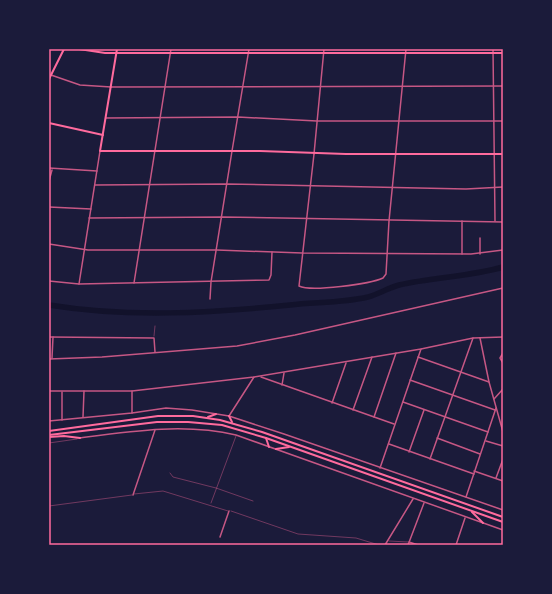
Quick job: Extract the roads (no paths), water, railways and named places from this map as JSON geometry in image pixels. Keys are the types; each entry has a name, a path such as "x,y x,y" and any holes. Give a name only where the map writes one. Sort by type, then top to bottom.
{"main road":[{"path":"49,79 64,49"},
{"path":"79,49 95,52 249,50 324,54 503,53"},
{"path":"117,49 100,151 314,154 503,154"},
{"path":"49,123 103,135"},
{"path":"208,418 216,414"},
{"path":"49,431 158,416 208,418 233,423 503,517"},
{"path":"229,416 233,423"},
{"path":"49,436 157,422 222,424 266,438 503,522"},
{"path":"49,436 80,438"},
{"path":"266,438 269,447"},
{"path":"276,449 289,447"},
{"path":"471,511 483,523"}],"street":[{"path":"324,49 314,154 299,281 300,286 303,288 348,286 385,277 406,49"},
{"path":"493,49 495,222"},
{"path":"134,283 143,217 161,118 170,50"},
{"path":"210,299 211,282 249,50"},
{"path":"50,75 80,85 111,87 503,86"},
{"path":"106,118 238,117 317,121 503,121"},
{"path":"79,284 100,151"},
{"path":"49,168 52,170 97,172"},
{"path":"49,181 52,170"},
{"path":"95,185 227,184 392,188 503,187"},
{"path":"49,207 91,210"},
{"path":"89,218 222,217 306,220 503,222"},
{"path":"462,221 462,254"},
{"path":"480,238 480,254"},
{"path":"49,244 84,249 217,250 302,253 480,254 503,250"},
{"path":"49,281 79,284 263,281 271,278 272,252"},
{"path":"49,359 102,357 229,347 447,302 503,288"},
{"path":"49,337 154,338 155,352"},
{"path":"52,358 53,337"},
{"path":"49,391 132,391 254,377 421,349 473,338 503,337"},
{"path":"430,459 473,338"},
{"path":"480,338 489,382 503,432"},
{"path":"380,468 421,349"},
{"path":"374,417 396,353"},
{"path":"503,354 500,360 503,363"},
{"path":"418,356 489,382"},
{"path":"353,410 372,357"},
{"path":"332,403 346,362"},
{"path":"282,385 284,373"},
{"path":"259,376 394,424"},
{"path":"229,416 254,377"},
{"path":"410,380 496,409"},
{"path":"494,399 503,388"},
{"path":"83,417 84,391"},
{"path":"132,391 132,413"},
{"path":"62,392 62,420"},
{"path":"402,402 488,432"},
{"path":"49,421 132,413 166,408 229,416 503,510"},
{"path":"466,497 496,409"},
{"path":"409,452 424,410"},
{"path":"80,438 155,430 206,429 236,436 276,449 503,530"},
{"path":"133,495 155,430"},
{"path":"437,438 480,454"},
{"path":"485,440 503,446"},
{"path":"388,444 430,459 503,481"},
{"path":"496,478 503,459"},
{"path":"385,545 413,498"},
{"path":"408,545 424,503"},
{"path":"220,537 229,511"},
{"path":"456,545 466,518"},
{"path":"409,542 418,545"}],"lane":[{"path":"154,338 155,326"},
{"path":"211,504 236,436"},
{"path":"49,443 80,438"},
{"path":"170,473 173,477 216,488 253,501"},
{"path":"49,506 163,491 211,504 298,534 356,538 379,545"},
{"path":"388,540 409,542"}],"waterway":[{"path":"49,305 109,312 170,313 230,310 339,301 368,297 399,285 477,273 503,267"}]}
